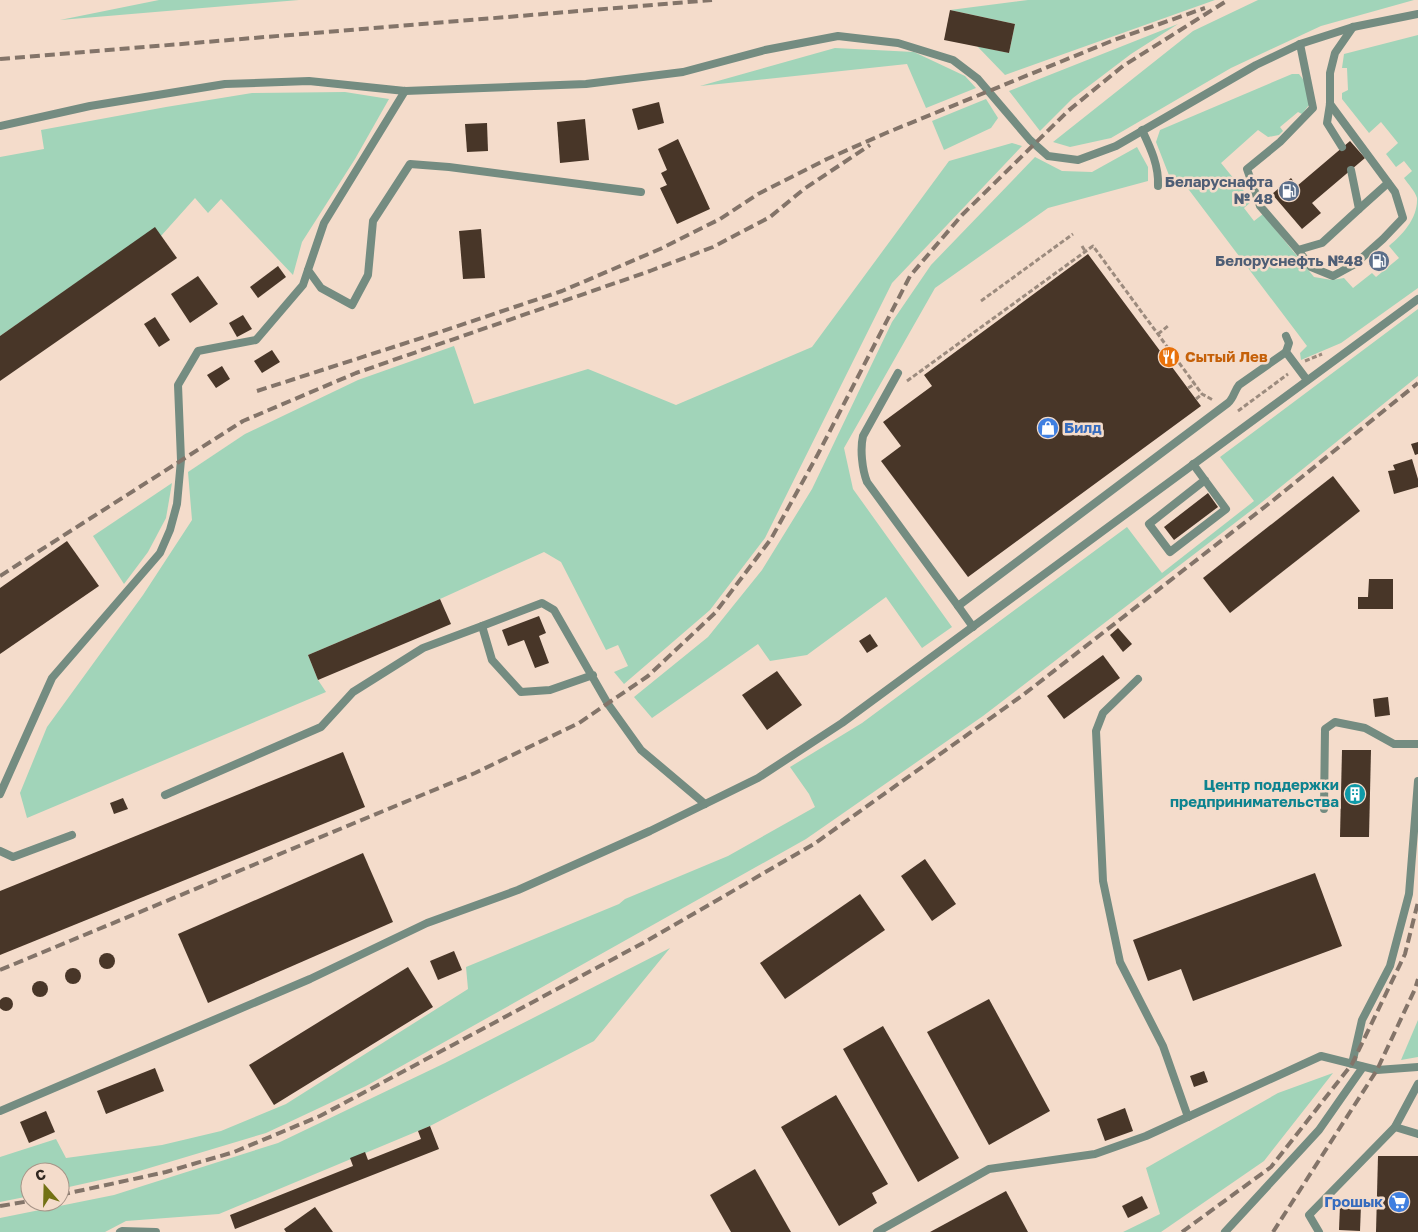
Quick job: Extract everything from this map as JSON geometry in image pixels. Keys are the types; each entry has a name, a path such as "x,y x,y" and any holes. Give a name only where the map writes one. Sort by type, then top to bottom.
{"lane":[{"path":"0,126 90,106 225,84 309,82 405,91 586,84 683,72 765,50 838,36 898,43 953,60 978,79 1030,140 1048,156 1078,160 1116,146 1256,65 1300,44 1354,27 1418,14"},
{"path":"1342,147 1327,123 1330,104 1330,73 1335,53 1354,27"},
{"path":"1300,44 1313,108 1280,142 1247,169 1260,206 1311,267 1333,276 1355,264 1403,218 1395,192 1330,104"},
{"path":"0,794 52,678 160,553 170,530 177,504 181,460 178,385 198,351 256,340 303,285 324,224 405,91"},
{"path":"1142,130 1156,162 1158,186"},
{"path":"308,270 321,288 352,305 368,275 373,221 410,164 449,167 641,192"},
{"path":"1351,170 1359,209"},
{"path":"1298,250 1322,243 1388,183"},
{"path":"0,1111 310,979 427,923 518,890 650,831 758,778 842,723 1418,299"},
{"path":"958,606 1228,404 1233,399 1236,388 1239,385 1286,352 1289,343 1286,336"},
{"path":"1286,352 1307,380"},
{"path":"898,374 862,436 861,445 866,479 972,627"},
{"path":"1193,464 1205,480 1226,509 1170,552 1149,524 1205,480"},
{"path":"165,795 321,727 353,692 423,648 542,604 554,610 593,674 608,704 641,750 705,804"},
{"path":"482,626 492,660 521,692 550,690 593,674"},
{"path":"1138,679 1104,713 1096,731 1102,881 1120,962 1163,1046 1188,1117"},
{"path":"1324,809 1325,729 1335,722 1365,728 1394,744 1418,744"},
{"path":"1352,1064 1362,1020 1390,966 1410,894 1418,781"},
{"path":"0,851 13,857 72,835"},
{"path":"877,1232 989,1169 1095,1154 1146,1136 1321,1056 1377,1070 1418,1068"},
{"path":"1225,1232 1318,1130 1363,1067"},
{"path":"1319,1232 1309,1215 1395,1127 1418,1084"},
{"path":"1395,1127 1418,1134"},
{"path":"120,1232 156,1232"}],"path":[{"path":"981,301 1073,234"},
{"path":"1082,246 1086,251"},
{"path":"884,398 1093,246 1194,384 1202,394 1216,402"},
{"path":"991,314 994,318"},
{"path":"1158,334 1168,326"},
{"path":"1238,412 1288,374"},
{"path":"1188,388 1194,384"},
{"path":"1196,399 1202,394"}],"green space":[{"path":"159,0 299,0 60,20"},
{"path":"1028,0 1215,0 1005,75 977,46 1009,53 1015,24 950,10"},
{"path":"1258,0 1414,0 1321,26 1231,68 1111,138 1070,147 1053,142 1193,31"},
{"path":"1178,24 1131,54 1073,98 1040,131 1009,91"},
{"path":"1418,35 1418,288 1341,343 1301,360 1300,353 1307,346 1186,186 1172,183 1156,142 1160,130 1292,74 1299,74 1306,83 1309,105 1302,114 1298,112 1280,127 1283,131 1279,135 1268,137 1258,130 1221,163 1252,201 1244,208 1254,221 1263,214 1314,277 1332,280 1344,278 1353,288 1372,273 1376,277 1399,258 1389,246 1404,232 1412,220 1417,206 1417,198 1404,178 1412,171 1404,161 1396,167 1386,154 1398,143 1381,122 1369,133 1342,99 1342,93 1348,90 1347,68 1342,68 1344,54"},
{"path":"835,48 914,52 965,76 976,88 926,108 907,64 700,86"},
{"path":"345,92 389,99 355,159 302,242 293,275 221,199 208,213 195,198 161,236 155,228 0,336 0,157 44,149 41,130 252,93"},
{"path":"986,99 998,118 991,128 944,150 932,121"},
{"path":"1012,143 1022,146 892,283 765,538 710,610 624,684 614,672 628,666 618,645 606,650 561,562 544,552 308,655 318,680 326,692 27,818 20,793 47,727 143,595 192,520 188,472 245,434 358,380 454,346 474,404 588,369 676,405 812,347 949,161"},
{"path":"1137,147 1148,167 1148,181 1048,208 935,288 844,448 853,489 952,627 922,648 886,597 807,655 770,661 758,644 652,718 634,697 708,637 762,570 812,489 892,322 931,265 1035,157 1062,171 1092,172"},
{"path":"1418,309 1418,376 1257,506 983,716 806,839 366,1086 266,1133 136,1172 70,1187 70,1162 20,1162 20,1198 0,1202 0,1157 56,1139 66,1158 162,1145 221,1131 286,1104 468,989 466,967 619,904 625,899 728,856 815,807 809,794 790,767 862,723 1127,527 1162,573 1254,501 1220,457"},
{"path":"172,483 166,518 148,552 124,584 93,536"},
{"path":"670,948 594,1041 430,1126 219,1214 126,1221 105,1232 0,1232 0,1218 30,1212 70,1212 70,1204 114,1195 278,1143 445,1063"},
{"path":"1418,1020 1418,1057 1401,1060"},
{"path":"1333,1073 1264,1161 1161,1232 1123,1232 1160,1214 1146,1168 1278,1093"}],"building":[{"path":"950,10 1015,24 1009,53 944,40"},
{"path":"659,102 664,123 638,130 632,109"},
{"path":"585,119 589,160 560,163 557,122"},
{"path":"487,123 488,151 467,152 465,124"},
{"path":"678,139 710,209 677,224 660,188 667,185 661,173 667,170 658,149"},
{"path":"1350,141 1365,158 1312,203 1321,213 1302,229 1272,194 1291,178 1297,186"},
{"path":"155,227 177,258 0,381 0,336"},
{"path":"481,229 485,278 463,279 459,231"},
{"name":"Билд","path":"1088,254 1201,406 968,577 881,461 901,446 883,422 932,386 924,375"},
{"path":"278,266 286,277 258,298 250,287"},
{"path":"198,276 218,304 190,323 171,294"},
{"path":"243,315 252,329 237,337 229,323"},
{"path":"155,317 170,340 159,347 144,324"},
{"path":"272,350 280,362 262,373 254,361"},
{"path":"222,366 230,379 216,388 207,375"},
{"path":"1418,442 1418,454 1415,455 1411,444"},
{"path":"1412,459 1418,479 1418,487 1394,494 1388,471 1395,470 1393,465"},
{"path":"1333,476 1360,511 1230,613 1203,578"},
{"path":"1208,493 1218,507 1174,540 1164,527"},
{"path":"67,541 99,586 0,654 0,588"},
{"path":"1369,579 1393,579 1393,609 1358,609 1358,597 1368,597"},
{"path":"440,599 451,624 318,680 308,655"},
{"path":"539,616 546,633 539,636 549,663 535,668 524,640 508,646 502,630"},
{"path":"1118,628 1132,644 1123,652 1110,635"},
{"path":"870,634 878,646 867,653 859,641"},
{"path":"1103,655 1120,678 1064,719 1047,696"},
{"path":"777,671 802,705 767,730 742,695"},
{"path":"1388,697 1390,715 1375,717 1373,699"},
{"name":"Центр поддержки предпринимательства","path":"1342,750 1371,750 1369,837 1340,837"},
{"path":"343,752 365,807 0,955 0,891"},
{"path":"123,798 128,809 114,814 110,803"},
{"path":"363,853 393,922 208,1003 178,934"},
{"path":"925,859 956,904 932,921 901,876"},
{"path":"1315,873 1342,946 1193,1001 1181,969 1148,981 1133,940"},
{"path":"860,894 885,930 785,999 760,963"},
{"path":"454,951 462,970 438,980 430,961"},
{"path":"107,953 115,961 107,969 99,961"},
{"path":"408,967 433,1007 274,1105 249,1065"},
{"path":"73,968 81,976 73,984 65,976"},
{"path":"40,981 48,989 40,997 32,989"},
{"path":"3,997 9,997 13,1004 9,1011 3,1011 -1,1007 -1,1001"},
{"path":"989,999 1050,1111 989,1145 927,1032"},
{"path":"883,1026 959,1158 918,1182 843,1049"},
{"path":"155,1068 164,1091 106,1114 97,1091"},
{"path":"1204,1071 1208,1082 1194,1087 1190,1076"},
{"path":"836,1095 888,1184 872,1193 877,1203 839,1226 781,1127"},
{"path":"1125,1108 1133,1131 1105,1141 1097,1119"},
{"path":"46,1111 55,1132 29,1143 20,1122"},
{"path":"430,1126 439,1149 235,1229 230,1215 353,1166 350,1158 365,1152 368,1160 421,1139 418,1131"},
{"path":"1378,1156 1418,1156 1418,1232 1376,1232"},
{"path":"755,1169 791,1232 731,1232 710,1195"},
{"path":"1006,1191 1028,1232 930,1232"},
{"path":"1142,1196 1148,1208 1128,1218 1122,1206"},
{"path":"1340,1205 1361,1205 1360,1231 1339,1230"},
{"path":"315,1207 333,1232 286,1232 284,1229"}],"railway":[{"path":"0,59 712,0"},
{"path":"0,970 475,773 579,723 648,676 715,613 771,539 818,454 910,276 962,215 1068,111 1123,66 1228,0"},
{"path":"257,391 562,291 660,249 720,219 758,194 827,159 886,133 1114,40 1205,8"},
{"path":"0,576 243,421 356,373 650,271 713,247 770,217 804,189 870,145"},
{"path":"70,1193 166,1172 234,1152 320,1116 643,943 814,844 1023,695 1271,502 1418,383"},
{"path":"1182,1232 1271,1167 1352,1064 1405,954 1418,902"},
{"path":"1273,1232 1377,1070 1418,979"},
{"path":"0,1206 20,1203"}],"place":[{"name":"Беларуснафта № 48","path":"1289,191"},
{"name":"Белоруснефть №48","path":"1379,261"},
{"name":"Сытый Лев","path":"1169,357"},
{"name":"Билд","path":"1048,428"},
{"name":"Центр поддержки предпринимательства","path":"1355,794"},
{"name":"Грошык","path":"1399,1202"}]}
